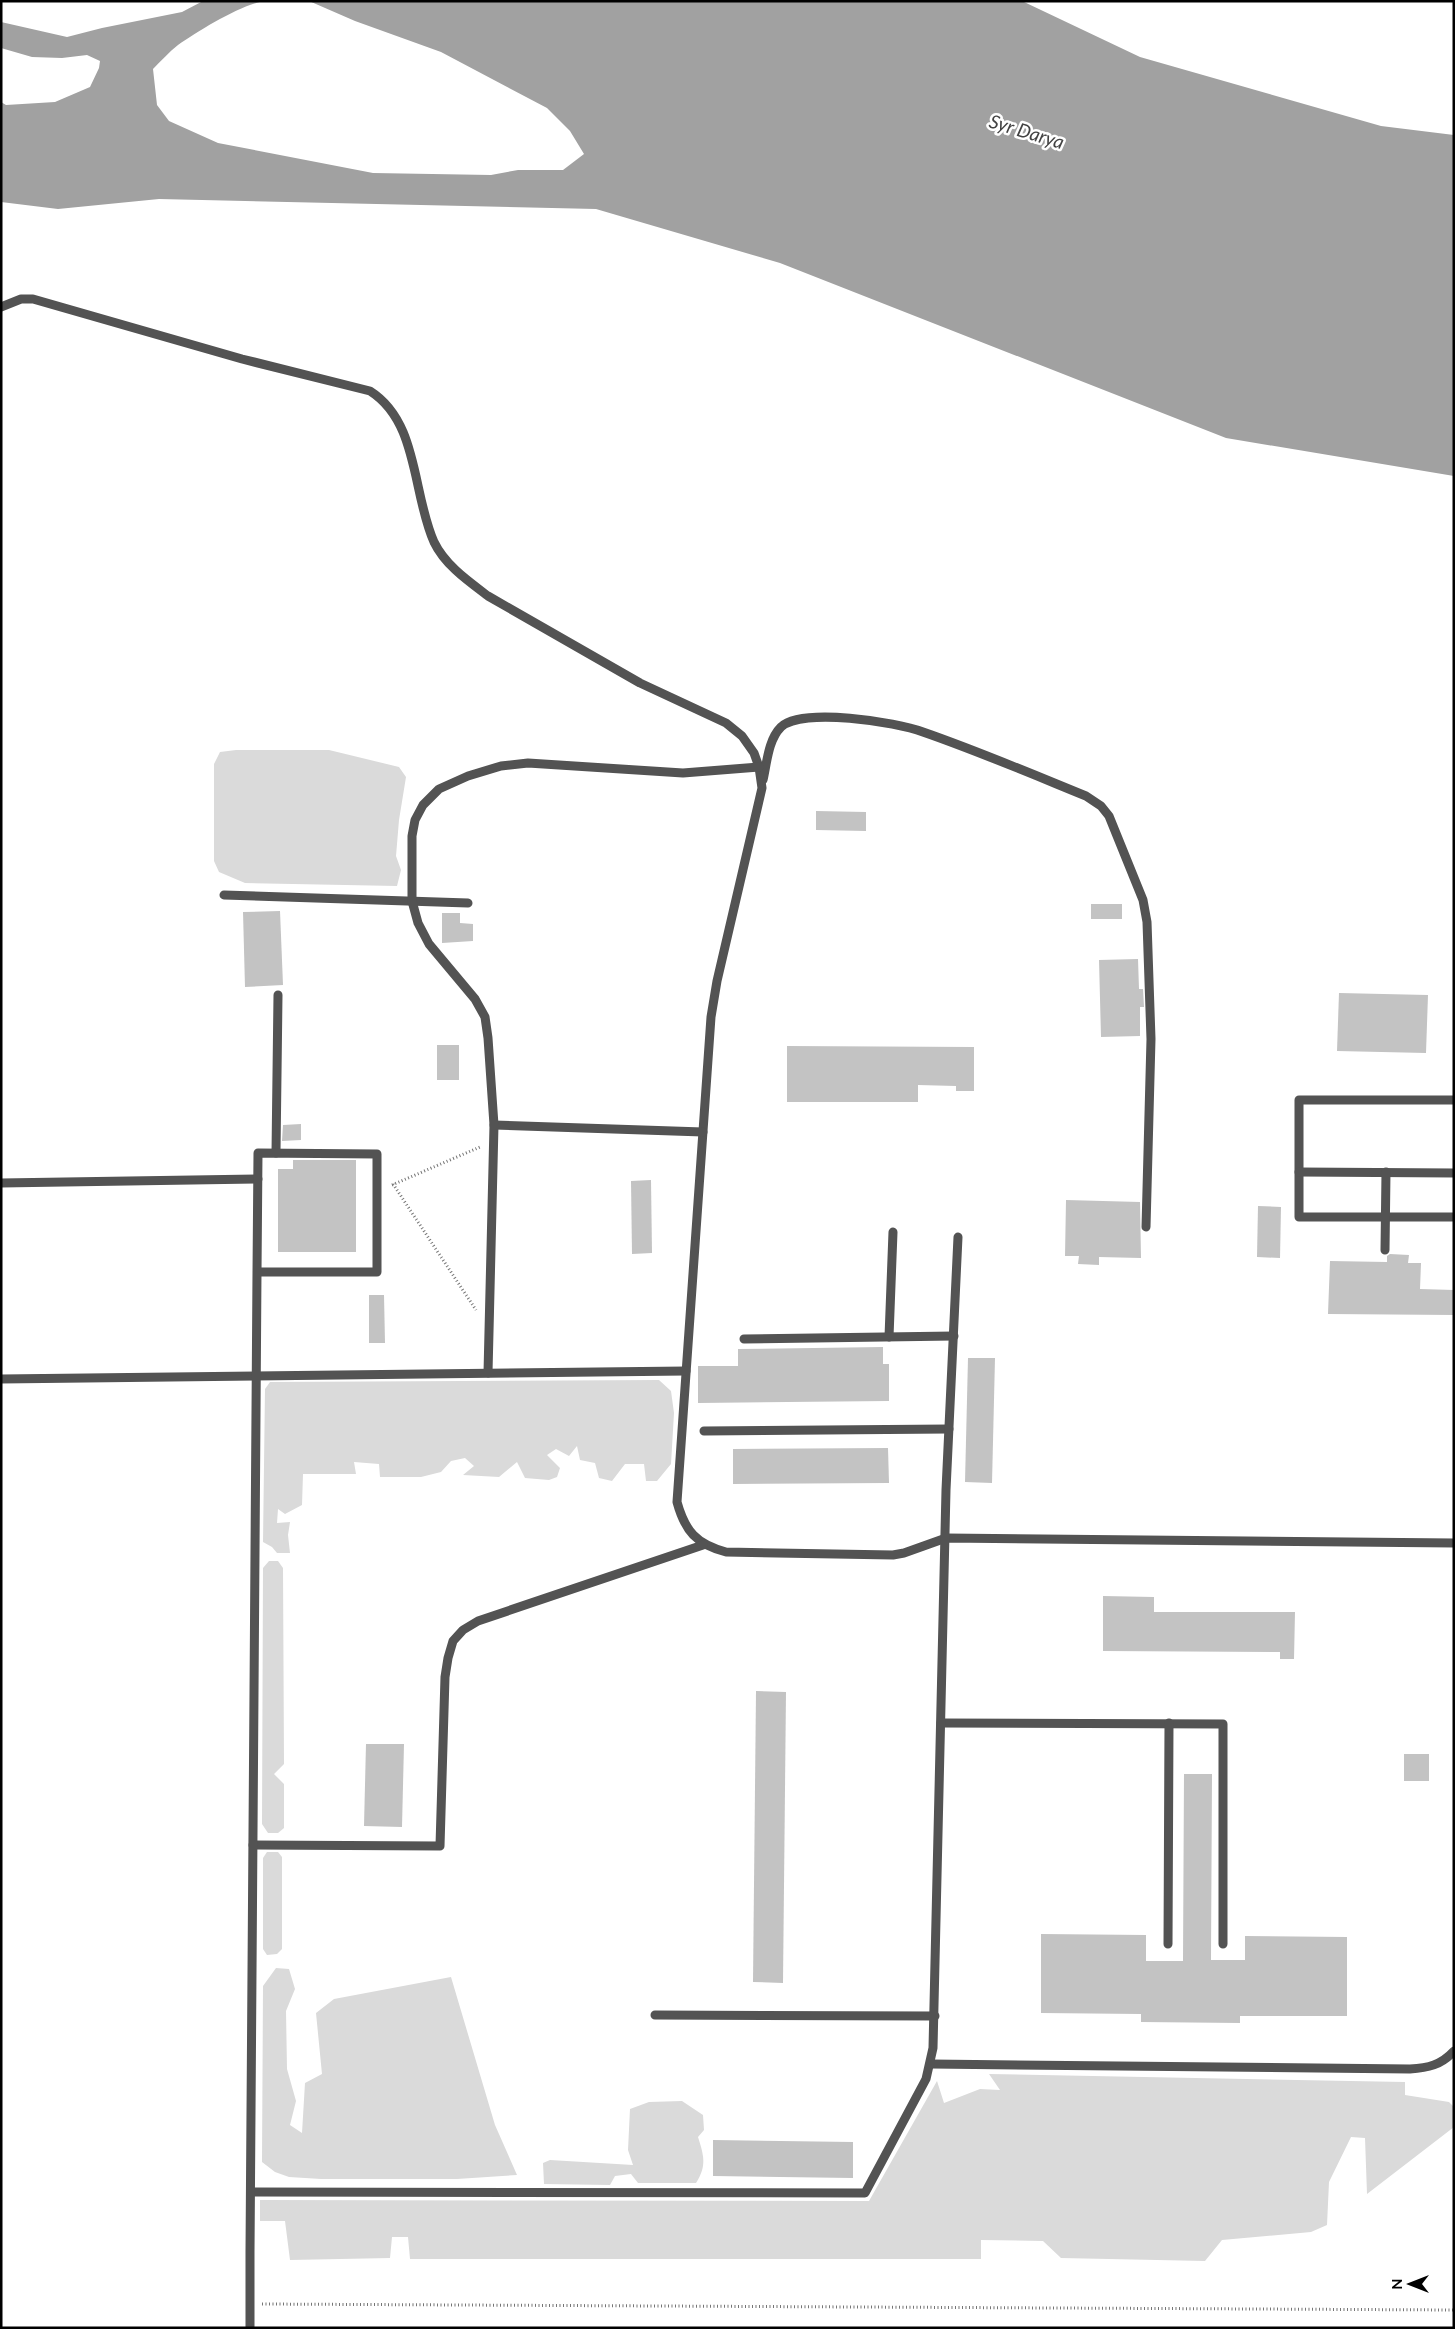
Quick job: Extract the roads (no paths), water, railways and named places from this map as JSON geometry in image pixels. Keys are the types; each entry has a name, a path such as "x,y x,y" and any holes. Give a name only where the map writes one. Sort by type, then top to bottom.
{"lane":[{"path":"1,307 22,299 33,299 242,359 370,391 384,400 398,420 435,543 447,561 465,579 488,596 640,683 726,723 742,736 754,753 759,767 762,788"},
{"path":"1146,1227 1151,1039 1147,922 1143,900 1109,816 1101,806 1086,796 921,731 867,720 829,717 802,718 790,721 780,727 772,742 717,981 711,1017 677,1502 687,1528 703,1545 726,1552 893,1555 946,1538 1454,1543"},
{"path":"488,1373 494,1126 485,1017 475,999 429,944 418,923 412,902 412,836 416,820 423,805 439,789 468,776 501,766 528,763 683,773 759,767"},
{"path":"224,895 468,903"},
{"path":"276,1153 278,995"},
{"path":"1454,1100 1299,1100 1299,1218 1454,1217"},
{"path":"494,1126 703,1132"},
{"path":"250,2328 256,1376 258,1153 378,1154 376,1272 257,1272"},
{"path":"1299,1172 1454,1173"},
{"path":"1385,1250 1386,1172"},
{"path":"1,1183 258,1179"},
{"path":"889,1337 893,1232"},
{"path":"251,2192 865,2193 926,2079 931,2064 935,2016 949,1428 958,1237"},
{"path":"744,1339 954,1336"},
{"path":"1,1379 686,1371"},
{"path":"704,1431 949,1428"},
{"path":"253,1845 440,1846 445,1677 453,1641 463,1630 478,1621 703,1545"},
{"path":"941,1723 1223,1724 1223,1944"},
{"path":"1168,1723 1168,1944"},
{"path":"655,2015 935,2016"},
{"path":"931,2064 1410,2069 1437,2065 1446,2060 1454,2051"}],"water":[{"name":"Syr Darya","path":"203,1 265,1 245,7 220,19 175,48 153,69 157,105 169,121 218,143 373,173 491,175 518,170 563,170 584,154 570,131 547,108 441,52 355,21 309,1 1022,1 1140,57 1381,126 1454,135 1454,476 1226,438 780,263 596,209 159,199 58,209 1,202 1,102 6,105 55,102 90,87 99,68 100,61 87,55 62,58 32,57 1,48 1,22 67,37 182,12"}]}
